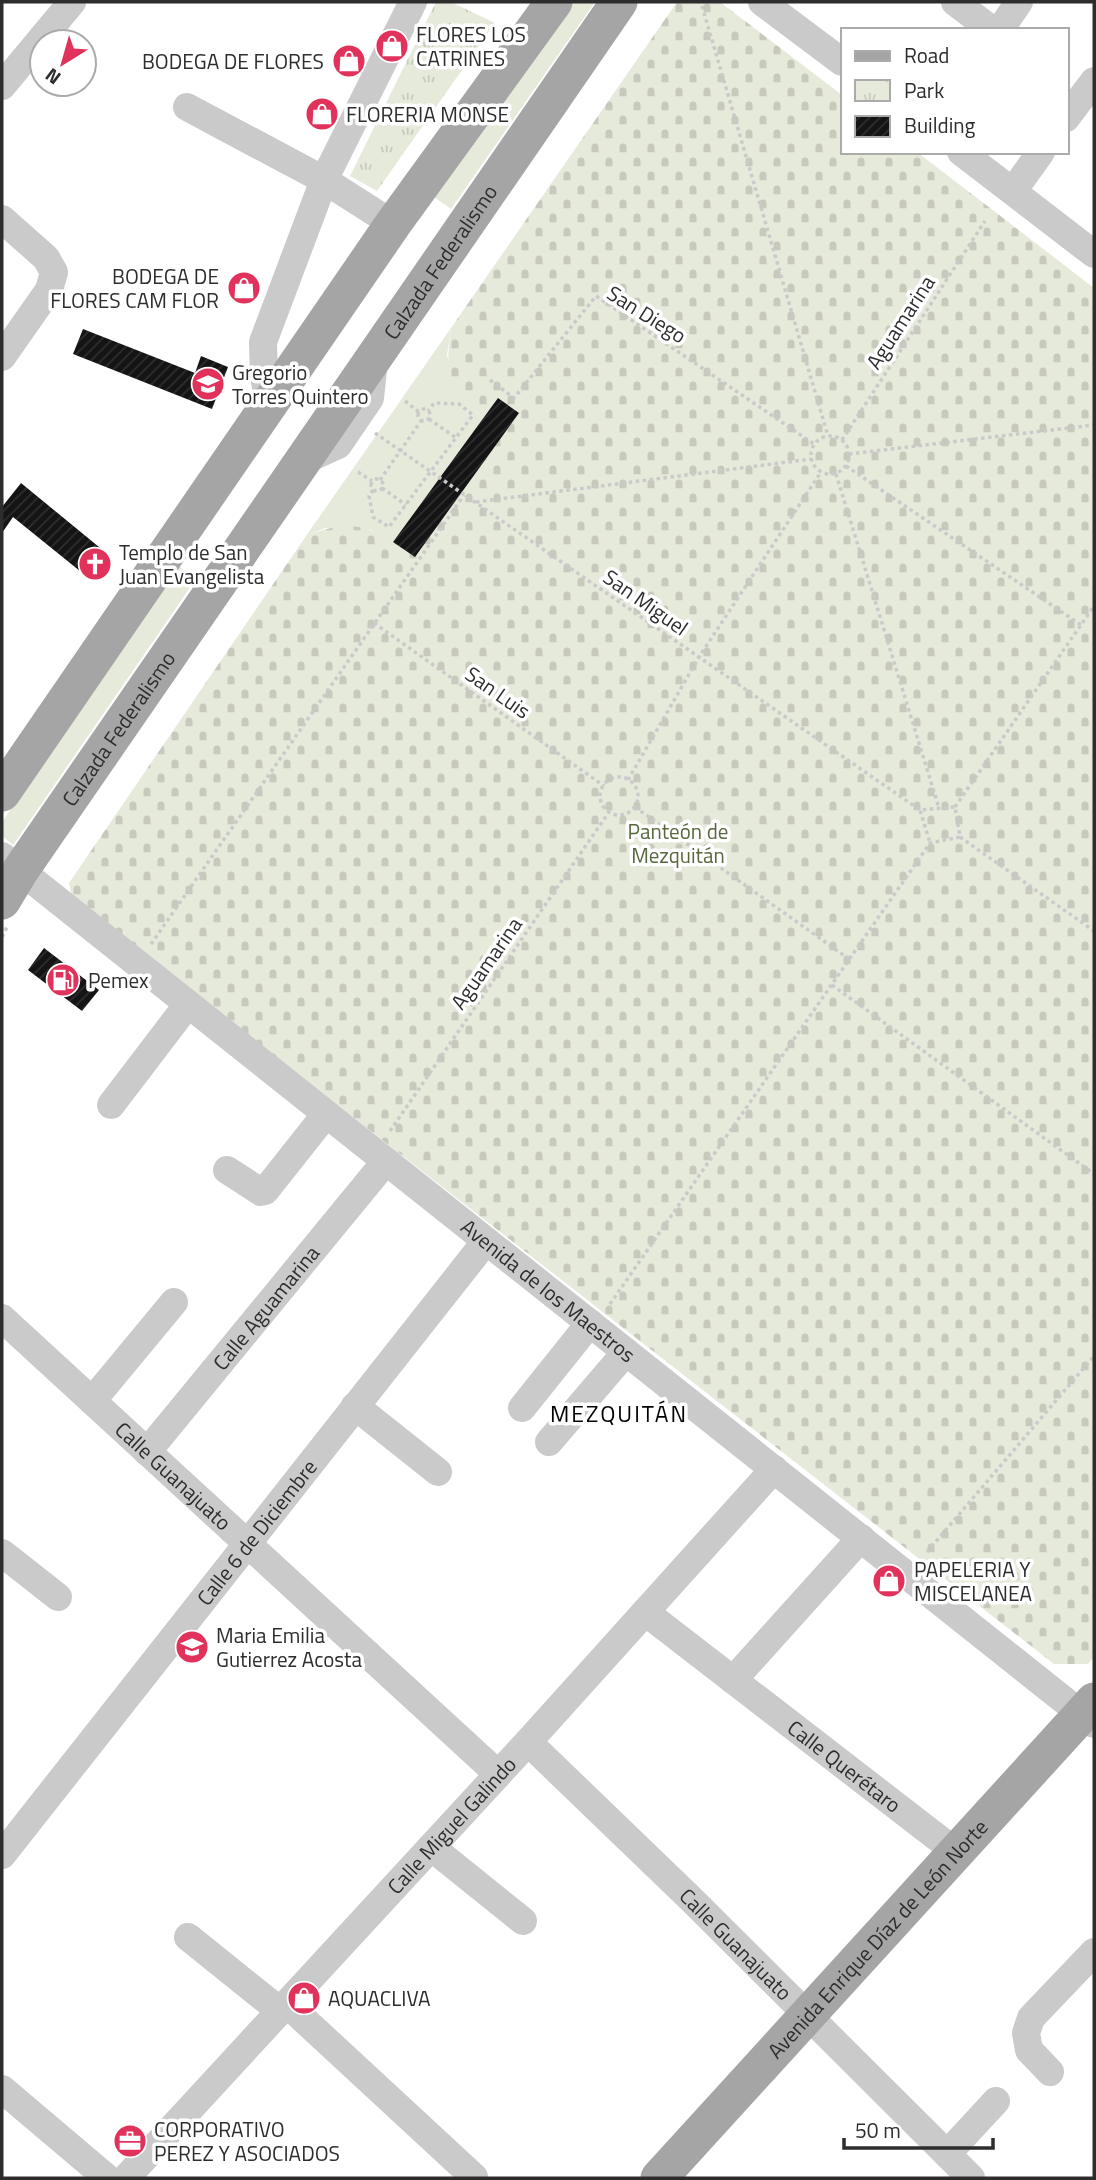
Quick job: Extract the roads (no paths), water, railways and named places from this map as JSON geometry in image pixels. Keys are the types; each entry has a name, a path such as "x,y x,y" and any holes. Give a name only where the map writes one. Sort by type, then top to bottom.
{"main road":[{"path":"2,793 393,224 554,2"},
{"name":"Calzada Federalismo","path":"8,876 303,461 619,2"},
{"name":"Avenida Enrique Díaz de León Norte","path":"662,2177 956,1852 1090,1713"}],"street":[{"path":"2,86 72,2"},
{"path":"270,404 264,376 262,342 324,180 413,2"},
{"path":"762,2 841,61"},
{"path":"955,2 989,28"},
{"path":"1001,28 1019,2"},
{"path":"187,107 324,180 393,224"},
{"path":"964,154 1094,254"},
{"path":"1013,191 1040,154"},
{"path":"2,219 46,258 54,272 49,290 2,357"},
{"path":"303,461 338,445 370,398 375,356"},
{"name":"Avenida de los Maestros","path":"8,876 188,1004 861,1538 1090,1713"},
{"path":"111,1105 188,1004"},
{"path":"227,1170 261,1192 265,1191 326,1114"},
{"name":"Calle Aguamarina","path":"147,1452 386,1161"},
{"name":"Calle 6 de Diciembre","path":"2,1854 486,1241"},
{"path":"92,1401 174,1302"},
{"name":"Calle Guanajuato","path":"2,1318 498,1774"},
{"path":"522,1408 590,1323"},
{"path":"549,1442 626,1352"},
{"path":"355,1406 438,1472"},
{"name":"Calle Miguel Galindo","path":"126,2178 528,1742 774,1469"},
{"path":"733,1680 861,1538"},
{"path":"2,1553 58,1597"},
{"name":"Calle Querétaro","path":"645,1612 956,1852"},
{"name":"Calle Guanajuato","path":"528,1742 971,2178"},
{"path":"430,1847 523,1921"},
{"path":"188,1937 283,2008 474,2177"},
{"path":"1050,2072 1029,2050 1026,2033 1031,2018 1094,1952"},
{"path":"2,2089 107,2178"},
{"path":"947,2154 996,2101"}],"place":[{"name":"FLORES LOS CATRINES","path":"392,46"},
{"name":"BODEGA DE FLORES","path":"349,61"},
{"name":"FLORERIA MONSE","path":"322,114"},
{"name":"BODEGA DE FLORES CAM FLOR","path":"244,288"},
{"name":"Gregorio Torres Quintero","path":"208,384"},
{"name":"Templo de San Juan Evangelista","path":"95,564"},
{"name":"Pemex","path":"63,980"},
{"name":"PAPELERIA Y MISCELANEA","path":"889,1581"},
{"name":"Maria Emilia Gutierrez Acosta","path":"192,1647"},
{"name":"AQUACLIVA","path":"304,1998"},
{"name":"CORPORATIVO PEREZ Y ASOCIADOS","path":"130,2141"}],"district":[{"name":"MEZQUITÁN","path":"619,1413"}],"park label":[{"name":"Panteón de Mezquitán","path":"678,843"}]}
